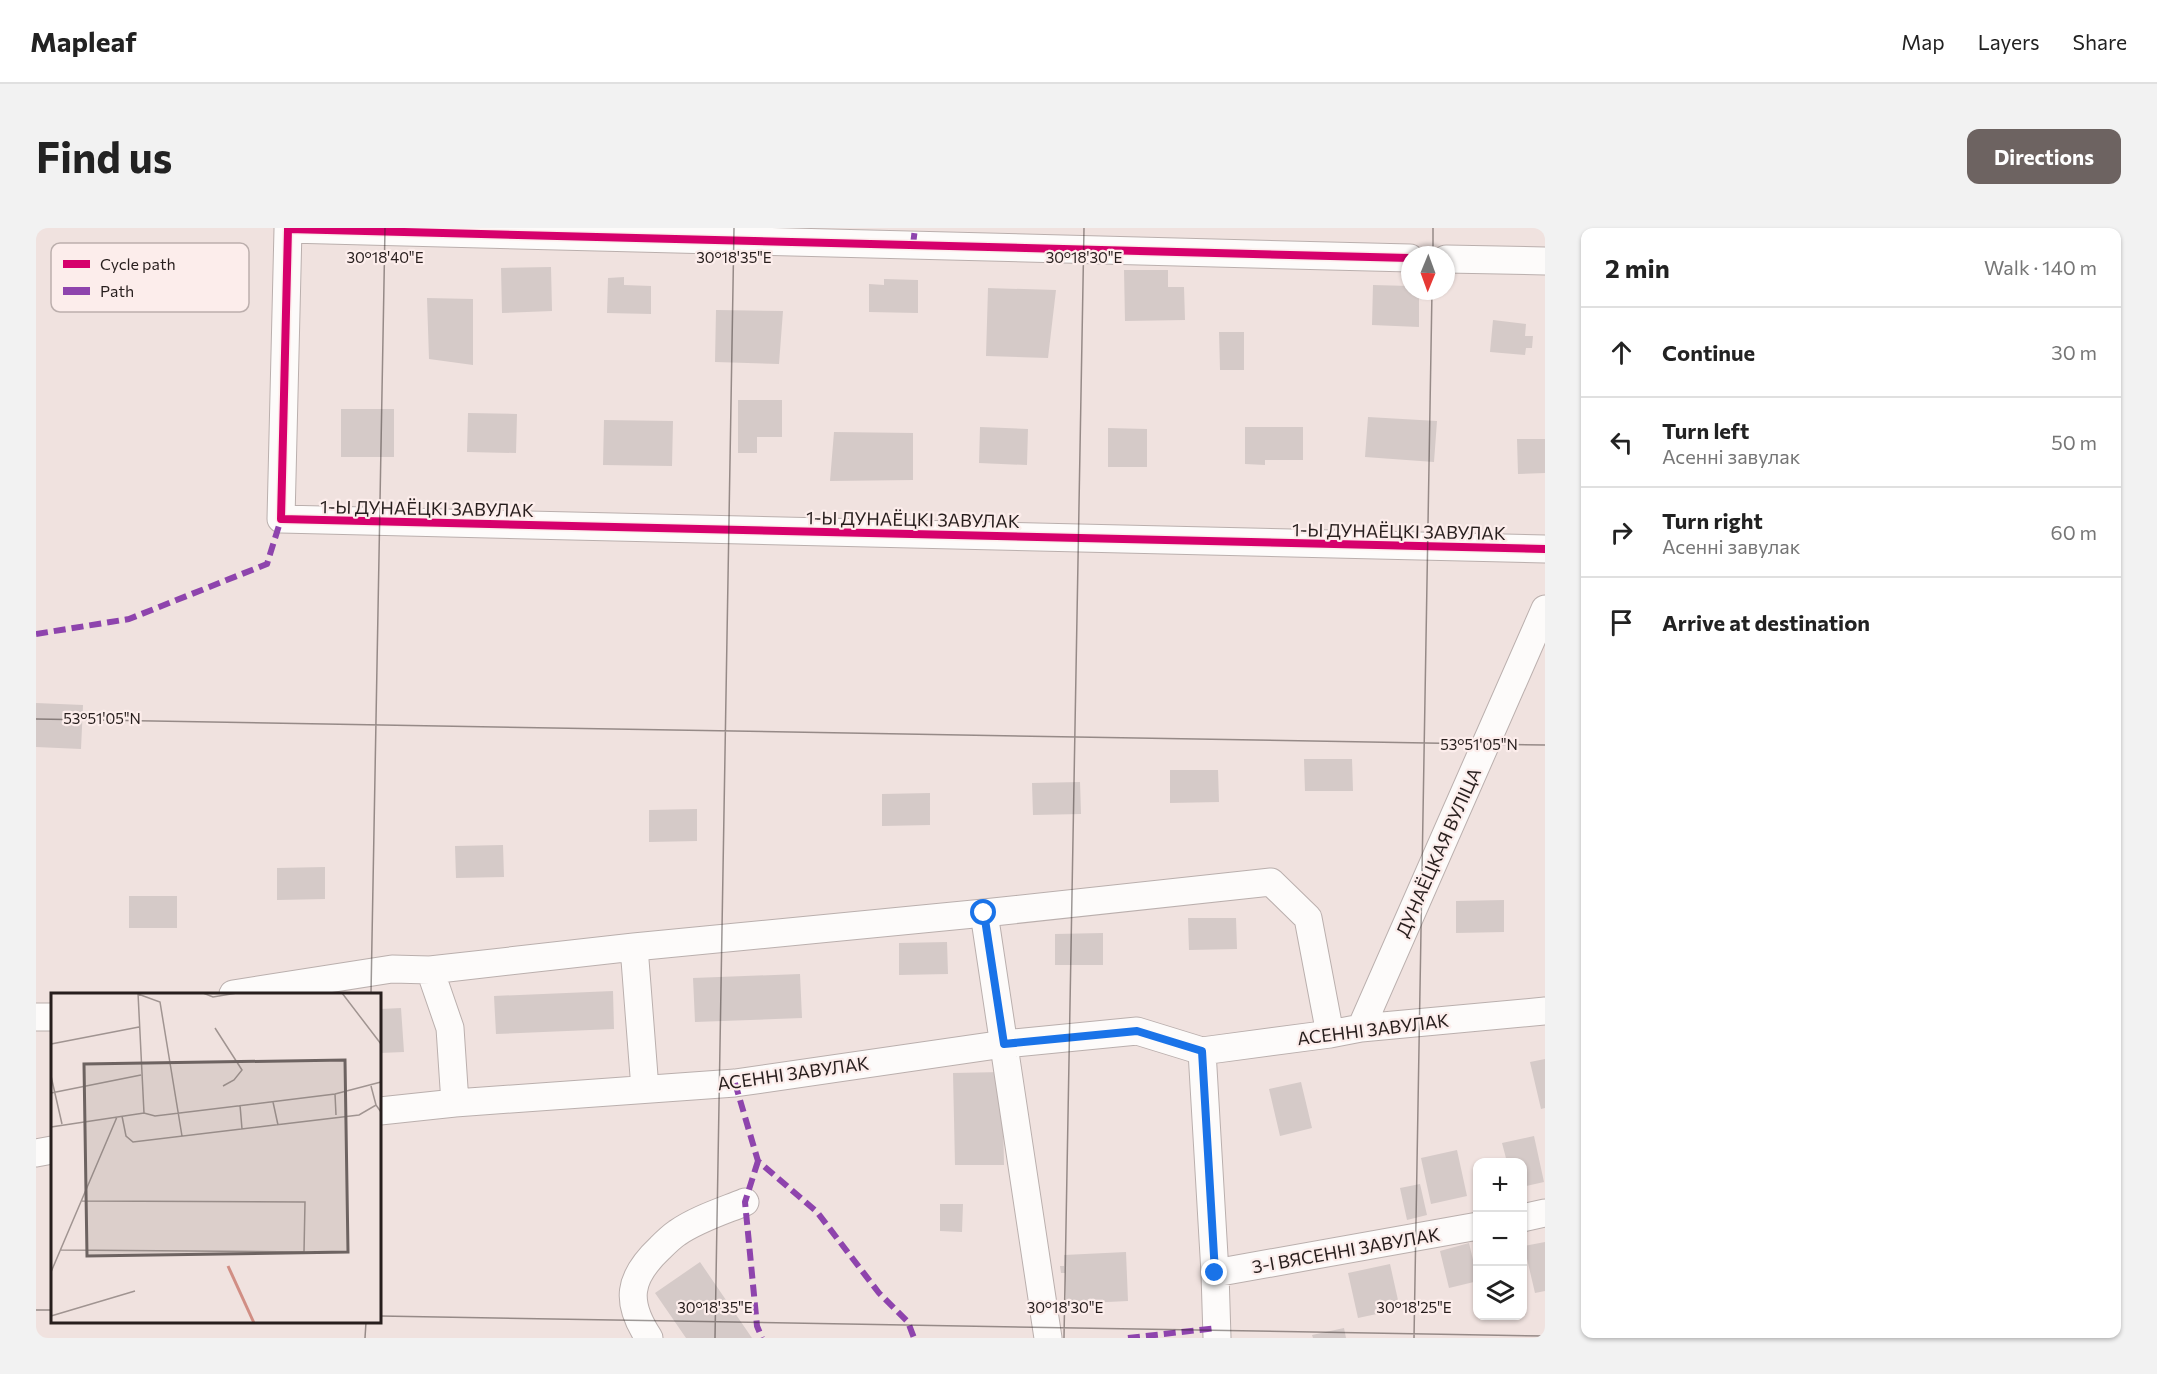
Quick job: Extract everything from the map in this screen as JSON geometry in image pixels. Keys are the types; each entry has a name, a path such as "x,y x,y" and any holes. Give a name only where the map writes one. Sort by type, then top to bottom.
{"street":[{"path":"288,229 1401,258"},
{"name":"1-Ы ДУНАЁЦКІ ЗАВУЛАК","path":"288,229 281,519 1545,549"},
{"path":"1455,259 1545,261"},
{"name":"ДУНАЁЦКАЯ ВУЛІЦА","path":"1360,1028 1545,609"},
{"path":"239,993 392,969 430,970 1272,882 1308,918 1330,1034"},
{"path":"984,913 1048,1338"},
{"path":"634,947 645,1089"},
{"path":"430,970 450,1028 455,1103"},
{"name":"АСЕННІ ЗАВУЛАК","path":"381,1111 455,1103 735,1083 1004,1044 1137,1031 1202,1051 1360,1028 1545,1011"},
{"path":"1202,1051 1217,1338"},
{"path":"36,1153 51,1150"},
{"path":"650,1338 638,1321 632,1293 644,1263 676,1233 745,1202"},
{"path":"1527,1217 1545,1214"},
{"name":"3-І ВЯСЕННІ ЗАВУЛАК","path":"1215,1273 1473,1227"}],"building":[{"path":"551,267 552,311 502,313 501,268"},
{"path":"1124,270 1168,270 1168,287 1184,287 1185,320 1125,321"},
{"path":"624,277 624,285 651,286 651,314 607,313 608,278"},
{"path":"884,279 918,280 918,313 869,312 869,284 884,285"},
{"path":"1373,285 1401,286 1401,300 1419,300 1419,327 1372,325"},
{"path":"988,288 1056,290 1048,358 986,356"},
{"path":"427,298 473,299 473,365 429,359"},
{"path":"716,310 783,311 779,364 715,362"},
{"path":"1493,320 1526,324 1525,336 1533,336 1532,348 1526,348 1525,355 1490,352"},
{"path":"1219,332 1244,332 1244,370 1220,370"},
{"path":"738,400 782,400 782,437 757,437 757,453 738,453"},
{"path":"341,409 394,409 394,457 341,457"},
{"path":"468,413 517,414 516,453 467,452"},
{"path":"1368,417 1437,421 1434,462 1365,457"},
{"path":"604,420 673,421 672,466 603,465"},
{"path":"980,427 1028,429 1027,465 979,463"},
{"path":"1245,427 1303,427 1303,460 1265,460 1265,465 1245,464"},
{"path":"1108,428 1147,429 1147,467 1108,467"},
{"path":"834,432 913,433 913,480 830,481"},
{"path":"1517,439 1545,439 1545,473 1518,474"},
{"path":"36,703 83,705 81,749 36,747"},
{"path":"1304,759 1352,759 1353,791 1305,791"},
{"path":"1170,770 1218,770 1219,802 1170,803"},
{"path":"1080,782 1081,814 1033,815 1032,783"},
{"path":"930,793 930,825 882,826 882,794"},
{"path":"697,809 697,841 649,842 649,810"},
{"path":"503,845 504,877 456,878 455,846"},
{"path":"325,867 325,899 277,900 277,868"},
{"path":"129,896 177,896 177,928 129,928"},
{"path":"1504,900 1504,932 1456,933 1456,901"},
{"path":"1188,918 1236,918 1237,949 1189,950"},
{"path":"1103,933 1103,965 1055,965 1055,934"},
{"path":"947,942 948,974 899,975 899,943"},
{"path":"800,974 802,1018 695,1022 693,978"},
{"path":"613,991 614,1029 496,1034 494,996"},
{"path":"401,1008 404,1052 381,1053 381,1009"},
{"path":"1545,1059 1545,1108 1541,1109 1530,1062"},
{"path":"1002,1072 1004,1165 955,1165 953,1073"},
{"path":"1301,1082 1312,1128 1280,1136 1269,1089"},
{"path":"1534,1136 1544,1182 1527,1186 1527,1158 1506,1158 1502,1143"},
{"path":"1457,1150 1467,1196 1431,1204 1421,1158"},
{"path":"1420,1184 1427,1215 1407,1220 1400,1188"},
{"path":"940,1204 963,1204 962,1232 940,1231"},
{"path":"1545,1242 1545,1291 1535,1293 1527,1259 1527,1245"},
{"path":"1469,1243 1473,1260 1473,1282 1449,1288 1440,1251"},
{"path":"1126,1252 1128,1301 1066,1304 1065,1273 1061,1273 1060,1266 1064,1266 1064,1255"},
{"path":"700,1262 752,1338 686,1338 655,1293"},
{"path":"1390,1264 1400,1309 1358,1318 1348,1273"},
{"path":"1344,1328 1346,1338 1313,1338 1312,1335"}],"marked path":[{"path":"913,245 915,228"},
{"path":"36,634 129,619 267,564 281,519"},
{"path":"735,1083 758,1161 817,1212 879,1293 908,1322 914,1338"},
{"path":"758,1161 745,1202 757,1326 762,1338"},
{"path":"1128,1338 1217,1328"}],"cycle path":[{"path":"1401,258 288,229 281,519 1545,549"}],"route":[{"path":"984,913 1004,1044 1137,1031 1202,1051 1215,1273"}]}
